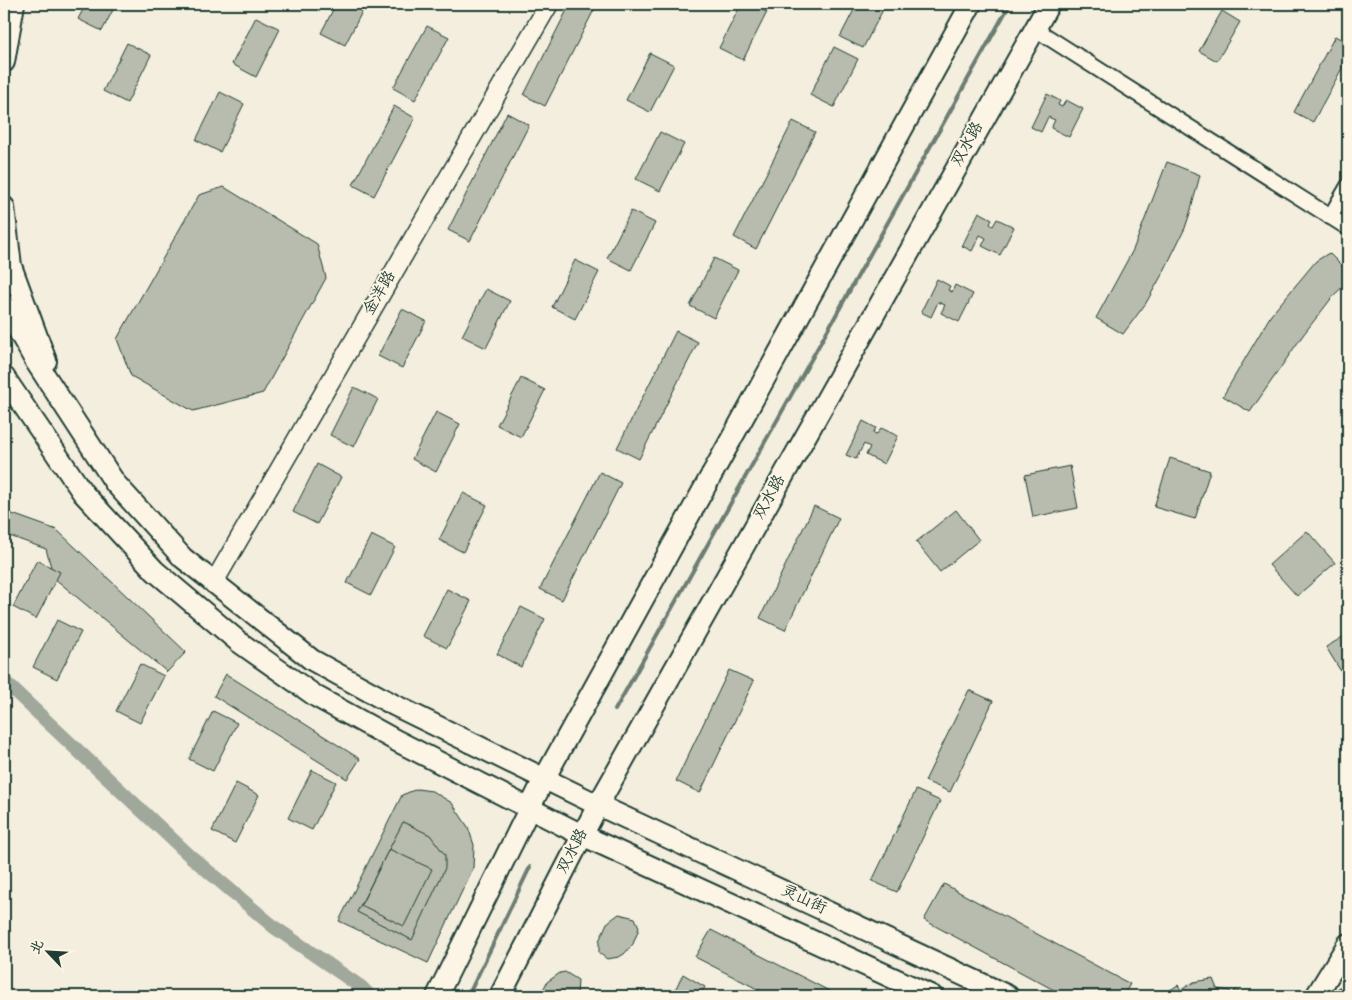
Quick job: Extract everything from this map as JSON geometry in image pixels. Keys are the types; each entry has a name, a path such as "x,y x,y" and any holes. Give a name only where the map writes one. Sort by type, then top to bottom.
{"main road":[{"path":"4,62 14,4"},
{"path":"437,996 544,779 970,4"},
{"name":"双水路","path":"500,996 598,805 1049,4"},
{"path":"4,207 11,266 61,400"},
{"path":"4,305 61,400"},
{"name":"灵山街","path":"4,377 82,493 155,571 239,642 317,697 397,741 582,835 932,996"},
{"name":"灵山街","path":"61,400 115,483 183,558 212,584 312,660 394,705 544,779 1008,996"},
{"path":"1316,996 1348,944"}],"street":[{"name":"金洋路","path":"212,584 549,4"},
{"path":"1034,29 1348,228"},
{"path":"1330,217 1348,186"}],"building":[{"path":"86,4 116,4 102,31 78,19"},
{"path":"336,4 366,4 345,45 321,33"},
{"path":"570,4 597,4 545,106 524,95"},
{"path":"741,4 750,4 767,12 743,60 719,48"},
{"path":"857,4 886,4 863,48 840,37"},
{"path":"1222,11 1240,22 1217,61 1199,51"},
{"path":"256,17 280,29 256,77 232,64"},
{"path":"427,26 449,37 415,100 393,88"},
{"path":"1335,36 1348,43 1348,57 1313,122 1294,112"},
{"path":"127,43 151,55 127,103 103,91"},
{"path":"834,47 858,59 834,107 810,95"},
{"path":"650,53 674,65 650,112 626,100"},
{"path":"220,92 244,104 220,152 196,140"},
{"path":"1047,94 1060,101 1058,105 1062,107 1066,100 1083,109 1069,137 1051,128 1055,120 1048,117 1041,132 1031,127"},
{"path":"394,106 415,118 374,196 353,185"},
{"path":"507,113 529,125 470,241 448,230"},
{"path":"793,121 815,132 756,249 734,237"},
{"path":"660,132 684,144 660,191 636,179"},
{"path":"1167,162 1200,175 1185,228 1146,303 1123,334 1096,318 1133,250"},
{"path":"224,187 317,244 326,278 263,393 193,411 131,376 117,339 199,195"},
{"path":"631,211 655,223 631,270 607,258"},
{"path":"979,212 992,219 990,224 993,226 997,219 1014,227 1000,255 982,246 986,238 980,235 972,251 962,246"},
{"path":"1329,253 1348,272 1348,282 1334,295 1303,335 1250,412 1223,396 1271,315 1316,261"},
{"path":"714,258 738,270 714,318 690,306"},
{"path":"575,260 599,272 575,319 552,307"},
{"path":"937,279 950,286 948,290 952,292 955,285 973,294 959,322 941,313 945,305 938,302 931,317 921,312"},
{"path":"486,289 510,301 486,348 462,336"},
{"path":"402,309 426,321 402,368 378,356"},
{"path":"676,331 698,342 639,459 617,448"},
{"path":"521,378 545,390 521,437 497,425"},
{"path":"354,387 378,399 354,447 330,435"},
{"path":"436,412 460,424 436,472 412,459"},
{"path":"863,421 876,428 873,433 877,434 881,428 898,436 884,464 866,455 870,447 864,444 856,459 846,455"},
{"path":"1170,458 1210,471 1195,519 1154,507"},
{"path":"317,464 341,477 317,524 293,512"},
{"path":"1070,466 1078,508 1033,517 1025,475"},
{"path":"600,472 621,483 562,600 540,589"},
{"path":"463,493 487,505 463,552 439,540"},
{"path":"814,506 839,518 785,630 760,618"},
{"path":"956,510 979,540 940,572 916,542"},
{"path":"4,511 57,530 186,652 167,672 54,578 46,549 4,534"},
{"path":"1307,531 1335,563 1297,596 1269,565"},
{"path":"371,535 395,547 371,595 347,583"},
{"path":"37,560 60,572 36,619 13,607"},
{"path":"447,589 471,601 447,648 423,636"},
{"path":"521,607 545,619 521,667 497,654"},
{"path":"57,620 81,632 57,679 33,667"},
{"path":"1348,634 1348,683 1326,647"},
{"path":"140,664 164,676 140,723 116,711"},
{"path":"729,670 754,681 700,793 676,781"},
{"path":"226,674 360,759 347,779 214,696"},
{"path":"969,690 993,701 950,792 925,781"},
{"path":"213,711 237,723 213,771 189,759"},
{"path":"312,770 336,782 312,830 288,818"},
{"path":"236,783 259,795 235,843 212,831"},
{"path":"417,789 432,791 452,803 468,827 474,845 473,868 428,963 339,921 402,795"},
{"path":"916,790 940,801 897,892 872,881"},
{"path":"403,822 430,835 445,855 445,868 412,940 357,912"},
{"path":"389,849 432,869 404,926 361,905"},
{"path":"944,884 1130,984 1123,996 1065,996 924,920"},
{"path":"619,914 635,918 639,927 638,931 633,944 624,954 607,959 599,953 599,941 607,923"},
{"path":"711,930 839,996 771,996 695,957"},
{"path":"565,972 578,980 577,996 540,996 547,982 560,973"},
{"path":"683,974 705,987 700,996 672,996"},
{"path":"1213,979 1217,989 1230,991 1232,995 1235,990 1245,995 1165,996 1164,994 1178,985 1181,990 1194,982"}],"waterway":[{"path":"615,710 1010,4"},
{"path":"4,681 189,855 274,927 361,987 370,996"},
{"path":"468,996 530,867"}]}
